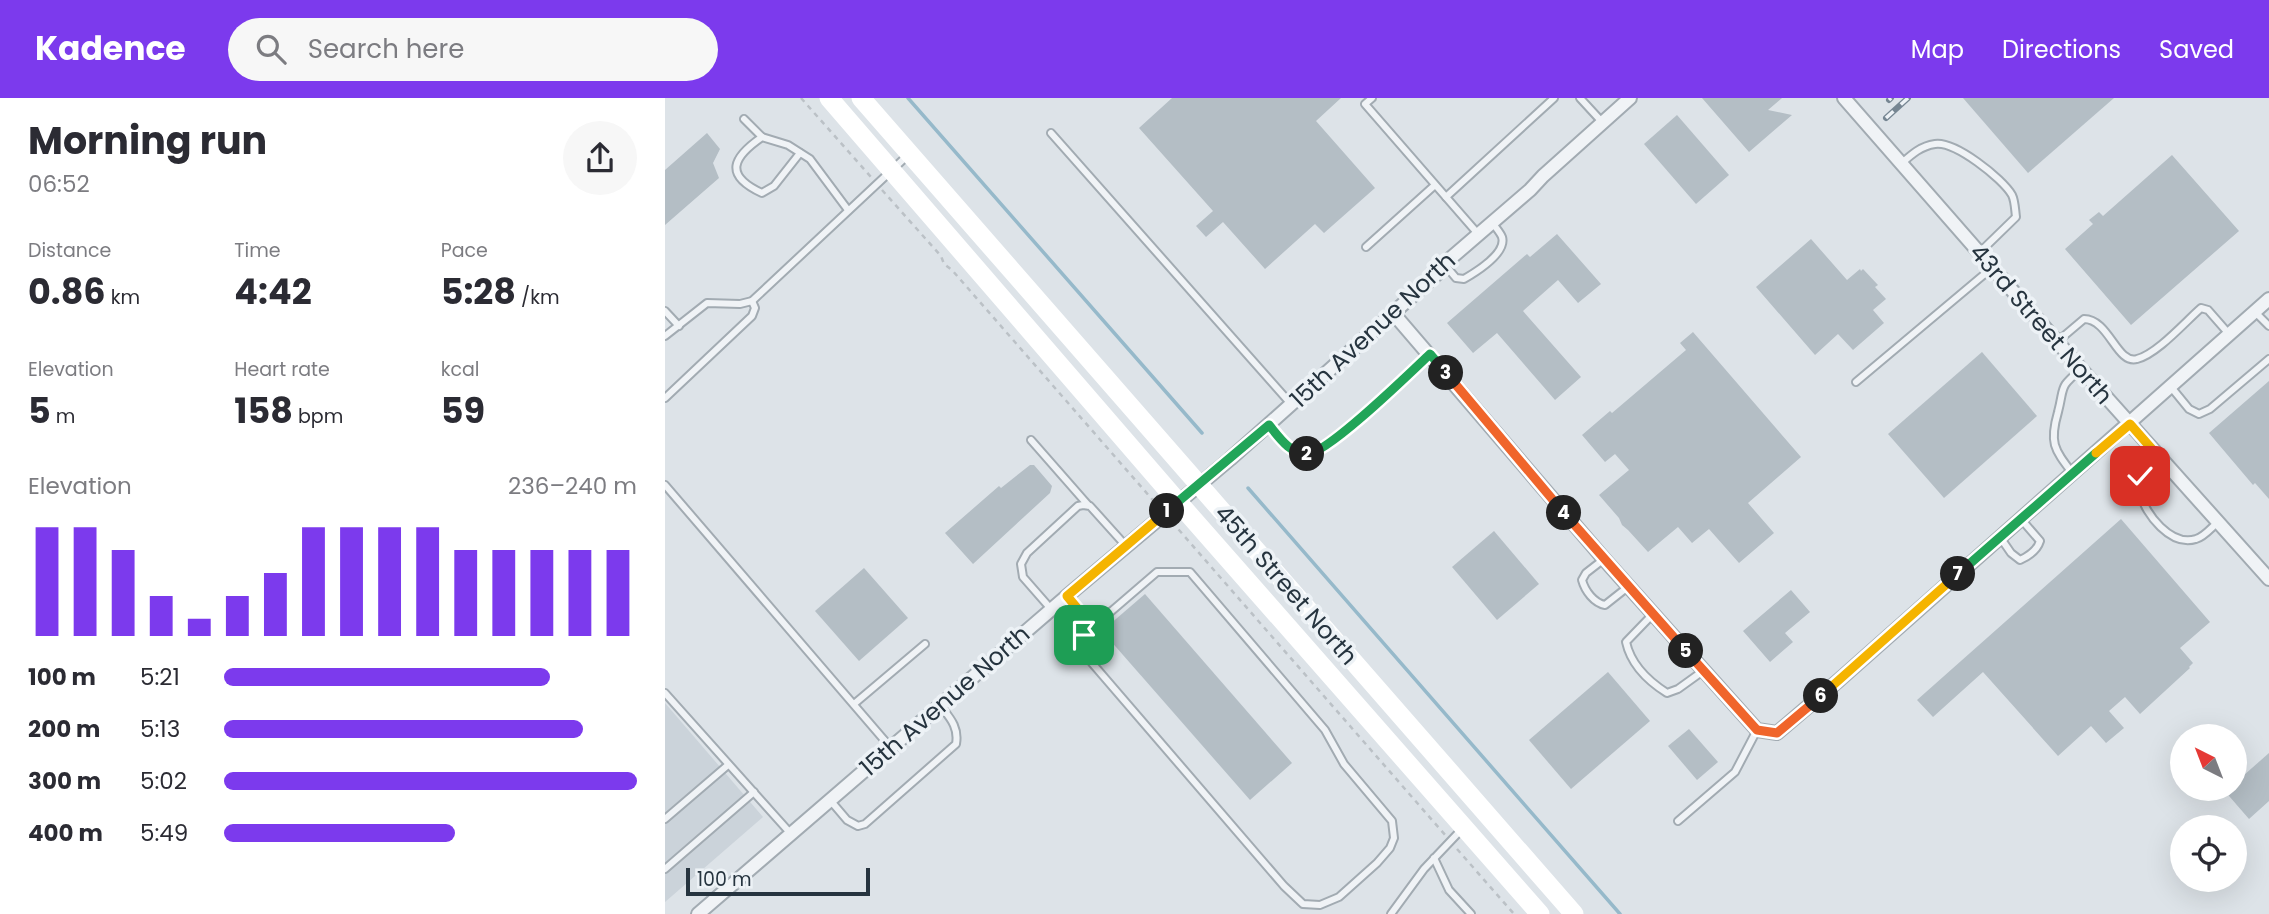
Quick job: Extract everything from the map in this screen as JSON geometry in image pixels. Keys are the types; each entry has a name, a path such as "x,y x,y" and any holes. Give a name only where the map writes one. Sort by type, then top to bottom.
{"main road":[{"name":"45th Street North","path":"829,98 1178,502 1540,914"},
{"name":"45th Street North","path":"861,98 1574,914"}],"street":[{"name":"15th Avenue North","path":"698,914 1292,405 1439,272 1444,264 1630,98"},
{"name":"43rd Street North","path":"1845,98 2081,369 2269,579"},
{"path":"1393,313 1703,671 1757,730 1777,733 2269,299"}],"lane":[{"path":"1372,98 1365,104 1479,235"},
{"path":"1446,197 1554,98"},
{"path":"1580,98 1603,123"},
{"path":"744,119 762,137 788,145 810,159 848,211"},
{"path":"1051,134 1292,405"},
{"path":"762,137 738,156 736,168 740,178 752,188 762,192 774,186 800,153"},
{"path":"1901,164 1919,149 1937,143 1965,154 2014,197 2015,217 1979,253"},
{"path":"665,337 708,303 740,304 751,300 910,154"},
{"path":"1366,247 1435,185"},
{"path":"1444,264 1455,278 1464,279 1492,259 1500,250 1502,238 1492,222"},
{"path":"1856,382 1993,267"},
{"path":"665,398 752,316 755,308 751,300"},
{"path":"2057,341 2084,319 2090,319 2099,324 2124,356 2131,360 2139,359 2155,349 2201,308 2208,310 2230,335"},
{"path":"665,311 679,326"},
{"path":"2255,312 2269,326"},
{"path":"1269,425 1291,449 1301,454 1314,454 1338,437 1430,354"},
{"path":"2171,387 2189,409 2199,414 2210,409 2269,359"},
{"path":"2073,474 2057,453 2053,428 2064,384 2081,369"},
{"path":"1031,440 1126,546"},
{"path":"2159,457 2140,476 2139,492 2145,505 2166,533 2175,539 2195,539 2219,521"},
{"path":"665,485 891,748"},
{"path":"1051,609 1023,577 1023,558 1078,506 1090,506"},
{"path":"2000,537 2020,561 2039,547 2040,541 2021,519"},
{"path":"1604,558 1586,573 1582,580 1584,588 1598,604 1605,605 1629,586"},
{"path":"1157,572 1190,572 1325,730 1345,764 1392,821 1394,838 1390,848 1339,897 1320,905 1303,904 1284,886 1092,663 1081,644 1084,635 1093,627 1157,572"},
{"path":"1067,596 1093,627"},
{"path":"1654,614 1626,642 1629,657 1639,669 1654,685 1667,693 1678,690 1703,671"},
{"path":"854,705 925,644"},
{"path":"665,693 792,835"},
{"path":"830,800 846,820 857,827 865,824 956,744 957,730 940,705"},
{"path":"1678,821 1735,772 1757,730"},
{"path":"665,819 728,765"},
{"path":"665,869 754,792"},
{"path":"1391,914 1434,858 1464,827"},
{"path":"1434,858 1449,890 1471,914"}],"shaded area":[{"path":"665,703 763,817 665,902"}],"building":[{"path":"1172,98 1341,98 1316,121 1375,188 1324,233 1315,224 1265,269 1223,222 1206,237 1196,226 1213,211 1139,128"},
{"path":"1702,98 1782,98 1768,110 1792,115 1749,152"},
{"path":"1963,98 2114,98 2028,173"},
{"path":"1677,115 1729,175 1696,204 1644,144"},
{"path":"707,133 720,149 713,163 719,178 665,225 665,170"},
{"path":"2172,155 2239,231 2131,325 2065,249 2093,224 2089,220 2099,212 2103,216"},
{"path":"1557,234 1601,284 1578,303 1558,280 1523,311 1581,377 1555,400 1497,333 1473,353 1447,323 1527,254 1530,257"},
{"path":"1811,239 1847,280 1863,269 1878,285 1875,287 1886,299 1873,310 1884,323 1853,350 1838,334 1815,355 1756,287"},
{"path":"1693,332 1801,457 1748,503 1774,533 1739,563 1709,529 1692,543 1678,527 1648,552 1622,525 1599,495 1629,470 1615,454 1605,462 1582,435 1686,350 1680,343"},
{"path":"1982,352 2037,416 1944,498 1888,434"},
{"path":"2269,381 2269,499 2255,483 2253,485 2209,433"},
{"path":"1030,465 1034,465 1052,486 1050,493 973,564 945,533 999,486 1001,488"},
{"path":"2121,519 2210,622 2180,648 2193,663 2190,668 2140,714 2125,697 2109,711 2124,728 2106,743 2091,726 2058,756 1983,672 1933,717 1917,700"},
{"path":"1494,531 1539,584 1497,620 1452,567"},
{"path":"864,568 908,618 859,661 815,611"},
{"path":"1791,590 1810,612 1785,633 1793,642 1770,662 1743,631"},
{"path":"1145,594 1292,763 1250,800 1102,631"},
{"path":"1608,672 1650,721 1571,789 1529,740"},
{"path":"1689,729 1718,762 1697,780 1668,746"},
{"path":"2269,753 2269,801 2249,819 2234,802 2247,802 2247,772"}],"waterway":[{"path":"908,98 1202,433"},
{"path":"1248,488 1620,914"}],"railway":[{"path":"1886,118 1908,98"}],"route":[{"path":"1084,635 1093,627 1067,596 1269,425 1291,449 1301,454 1314,454 1338,437 1430,354 1565,513 1757,730 1777,733 2130,424 2159,457 2140,476"}]}
